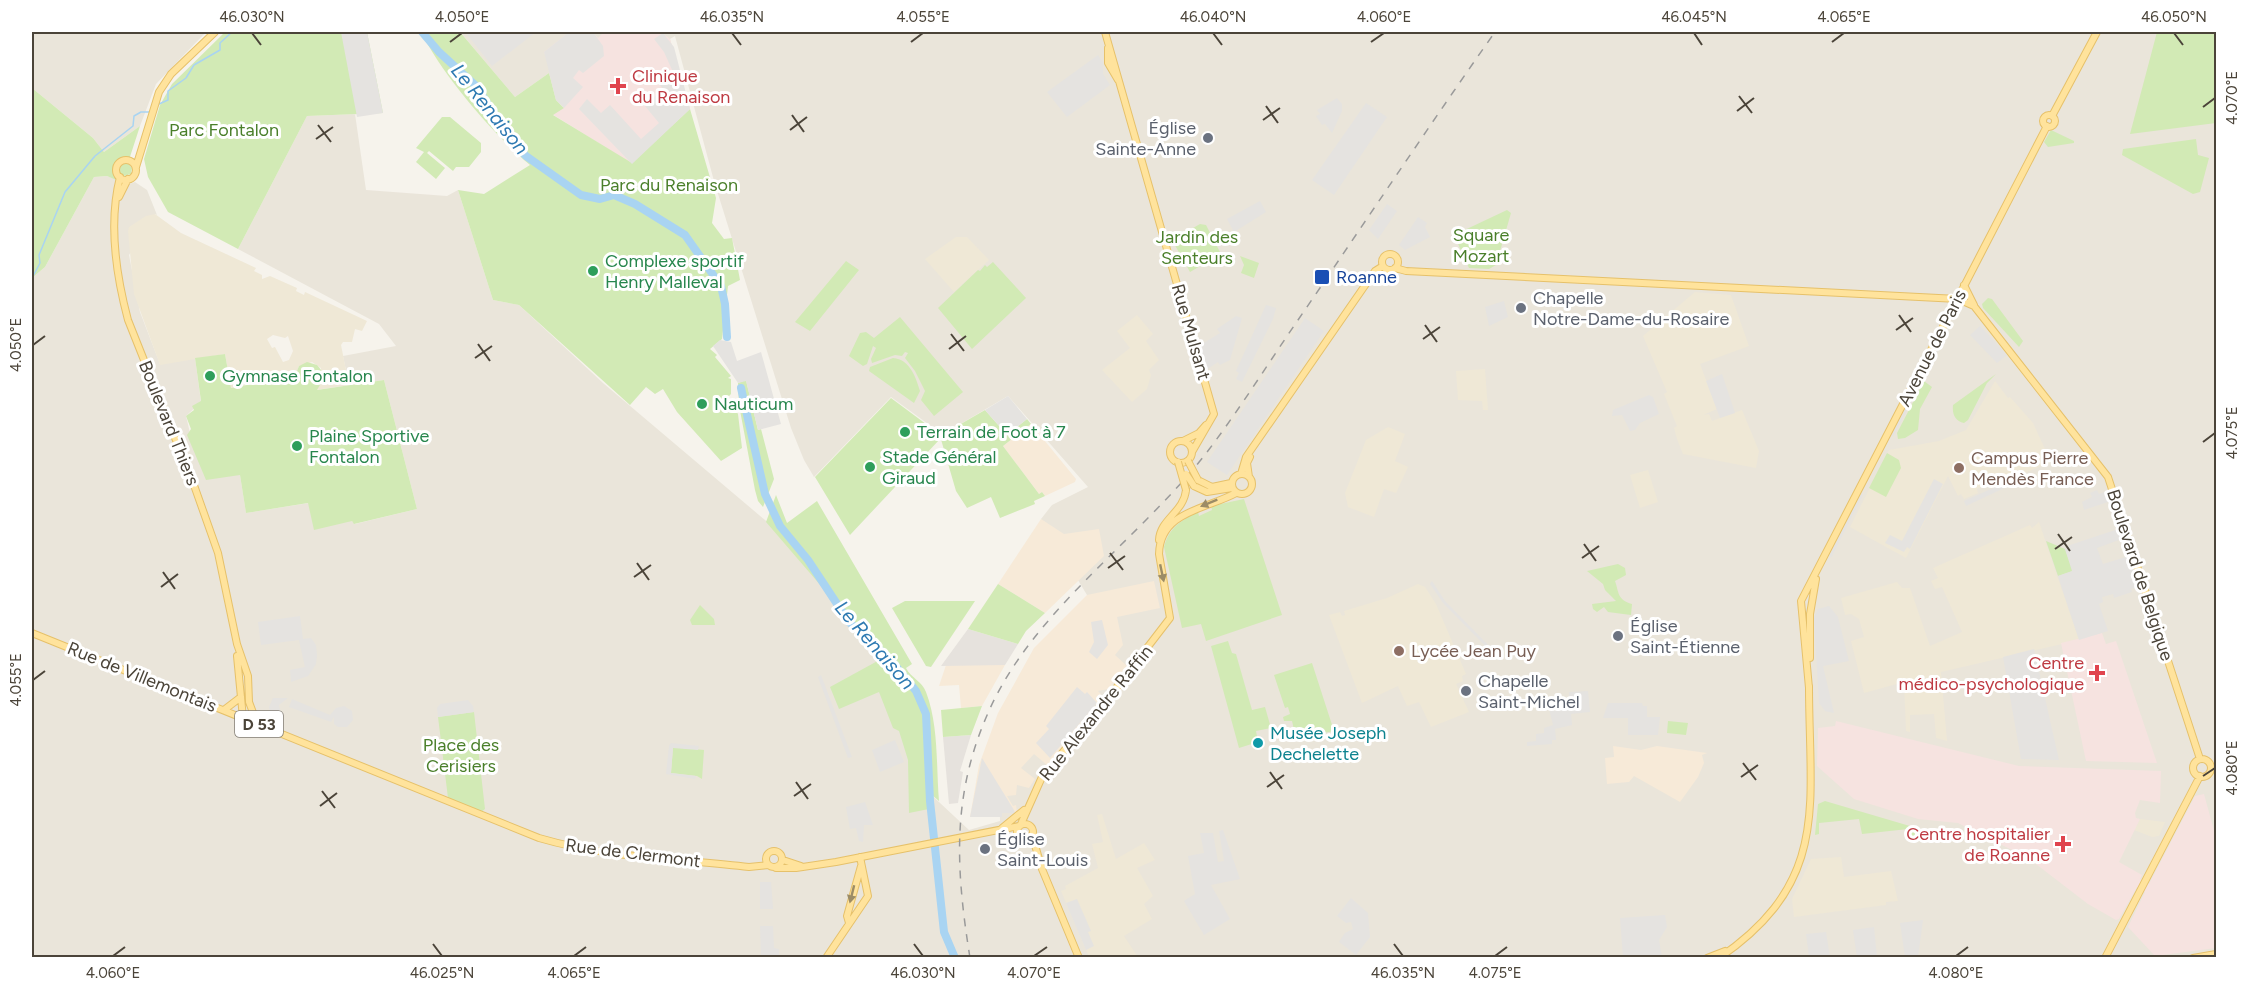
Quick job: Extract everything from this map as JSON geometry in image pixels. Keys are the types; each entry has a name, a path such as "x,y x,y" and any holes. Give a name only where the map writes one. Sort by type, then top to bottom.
{"main road":[{"path":"144,139 138,151 118,166 124,178 134,176 156,100 171,74 215,32"},
{"name":"Rue Mulsant","path":"1105,32 1108,41 1108,63 1120,83 1213,408"},
{"name":"Avenue de Paris","path":"1819,570 2047,126 2043,118 2048,115 2052,116 2097,32"},
{"path":"128,160 136,167"},
{"name":"Boulevard Thiers","path":"124,178 117,201 114,235 116,263 128,320 215,545 227,589 237,644 243,718"},
{"path":"1383,266 1384,256 1392,254 1397,259 1395,268"},
{"path":"1383,266 1388,269 1421,272 1958,299"},
{"path":"1241,474 1246,457 1375,271 1383,266"},
{"path":"1964,285 1974,306"},
{"name":"Boulevard de Belgique","path":"1958,299 1974,306 2108,477 2200,759"},
{"path":"1213,408 1202,430 1184,441 1175,443 1171,449 1172,458 1182,462 1196,483 1212,487 1233,488 1242,495 1251,490 1249,459 1343,317"},
{"path":"1182,462 1192,452 1211,423 1213,408"},
{"path":"1184,441 1191,446 1192,452"},
{"path":"1159,544 1161,528 1181,508 1186,490 1182,462"},
{"path":"1233,488 1234,477 1241,474 1249,477"},
{"path":"1159,544 1166,529 1177,518 1233,488"},
{"name":"Rue Alexandre Raffin","path":"1017,834 1042,777 1165,628 1171,616 1159,544"},
{"path":"1719,957 1764,922 1783,900 1801,860 1810,819 1809,687 1812,599 1819,570"},
{"path":"1809,687 1801,602 1819,570"},
{"name":"Rue de Villemontais","path":"32,633 486,817"},
{"name":"Boulevard Thiers","path":"237,644 248,675 249,702 258,724"},
{"path":"224,710 242,696"},
{"name":"Boulevard Thiers","path":"243,718 249,702"},
{"path":"2200,759 2208,761 2214,769 2207,775 2200,776 2193,769 2200,759"},
{"path":"2105,957 2200,776"},
{"path":"998,831 1016,818 1032,800"},
{"name":"Rue de Clermont","path":"486,817 539,838 578,849 749,867 768,865"},
{"path":"766,857 768,865 776,868 805,866 1022,825 1032,830 1040,863 1079,957"},
{"path":"998,831 1017,834 1040,863"},
{"path":"1024,840 1032,835"},
{"path":"749,867 775,851 781,854 783,860"},
{"path":"826,957 868,896 860,857"},
{"path":"783,860 805,866"},
{"path":"776,868 783,860"},
{"path":"849,923 847,916 862,866"},
{"path":"1707,957 1734,947"},
{"path":"2193,957 2217,954"}],"shaded area":[{"path":"32,32 206,32 156,84 140,126 104,152 93,138 32,88"},
{"path":"341,32 367,32 383,113 357,117"},
{"path":"460,32 2216,32 2216,957 32,958 32,278 45,267 94,177 107,176 129,184 135,182 147,190 157,215 155,214 129,255 140,312 160,364 195,358 201,402 186,416 190,433 240,475 246,513 309,503 355,524 417,509 384,380 349,385 343,356 396,346 379,324 238,249 307,116 355,114 366,190 447,196 458,190 493,300 519,305 603,383 772,526 912,693 925,789 969,830 1000,821 999,760 1123,596 1087,595 1041,519 1052,505 1088,487 1008,396 940,436 935,429 891,397 814,477 804,460 791,428 714,181 675,36 670,39 690,109 632,164 556,100 549,73 515,97"},
{"path":"465,32 536,32 492,66"},
{"name":"Clinique du Renaison","path":"569,32 593,32 598,38 604,32 661,32 670,39 690,109 632,164 552,114 563,107 544,52"},
{"path":"569,32 593,32 603,46 604,56 583,73 579,70 573,78 583,87 564,108 556,100 544,52"},
{"path":"663,33 674,47 690,109 632,164 579,109 587,99 601,113 610,105 641,139 659,123 645,106 663,89 660,85 673,72 664,52 654,39"},
{"path":"1098,55 1103,63 1103,74 1110,85 1067,117 1047,92"},
{"path":"1337,98 1342,104 1342,111 1332,133 1316,116 1320,114 1317,110"},
{"path":"1366,103 1387,117 1334,195 1312,180"},
{"path":"1260,201 1266,212 1234,232 1227,219"},
{"path":"1387,204 1397,211 1378,239 1369,230"},
{"path":"155,214 181,233 256,268 254,271 262,275 262,279 270,276 297,288 296,291 304,295 305,292 367,321 362,331 355,329 352,342 343,342 341,345 349,385 316,390 321,368 312,362 299,366 295,376 231,388 225,354 160,365 134,294 128,231 129,227 146,216","holes":["273,335 285,338 288,336 293,351 289,360 283,362 275,347 272,348 267,339"]},
{"path":"1418,217 1427,223 1425,227 1430,237 1405,250 1399,245"},
{"path":"956,237 967,237 989,260 954,292 925,259"},
{"path":"1695,292 1731,295 1749,346 1700,364 1717,409 1703,415 1709,414 1712,421 1742,410 1759,451 1756,468 1683,454 1677,439 1674,428 1677,426 1664,394 1667,392 1643,336"},
{"path":"1504,301 1508,317 1489,326 1485,307"},
{"path":"1266,305 1276,308 1273,319 1242,382 1236,379 1239,373 1236,371"},
{"path":"1137,315 1153,334 1146,341 1159,360 1149,370 1151,375 1147,389 1132,402 1102,370 1130,348 1117,331"},
{"path":"1236,316 1242,318 1230,360 1220,365 1218,362 1206,370 1199,346 1220,333 1217,329"},
{"path":"1305,318 1324,331 1227,475 1207,462"},
{"path":"1980,326 2007,355 1997,363 1970,335"},
{"path":"720,340 731,342 737,361 761,352 781,424 758,430 746,381 738,383 713,346"},
{"path":"1938,342 1941,345 1893,437 1891,434"},
{"path":"1485,369 1488,410 1483,410 1482,401 1458,400 1456,371"},
{"path":"1722,374 1735,413 1720,418 1706,381"},
{"name":"Campus Pierre Mendès France","path":"1995,381 2033,423 2051,462 2025,473 2020,479 2006,478 1989,483 1977,489 1978,493 1964,499 1961,494 1958,496 1948,476 1906,558 1850,527 1889,450 1939,441 1966,430"},
{"path":"1649,395 1653,397 1659,414 1640,423 1635,430 1630,431 1622,415 1612,416 1613,410"},
{"path":"1008,396 1027,419 1007,435 985,410"},
{"path":"1031,424 1076,479 1075,482 1045,496 1042,492 1039,494 1003,446"},
{"path":"1388,427 1405,434 1395,461 1408,467 1396,493 1384,489 1374,517 1348,507 1345,493 1366,440"},
{"path":"1648,470 1658,502 1640,508 1630,475"},
{"path":"1934,479 1943,484 1910,549 1907,547 1904,552 1885,543 1890,535 1902,541"},
{"path":"2013,479 2015,483 1966,506 1964,501"},
{"path":"2097,490 2099,494 2107,491 2111,501 2084,510 2082,502 2092,497 2090,493"},
{"path":"1860,492 1863,495 1831,558 1828,554"},
{"path":"1041,519 1064,534 1099,529 1104,556 1045,613 998,584"},
{"path":"2039,522 2079,640 1941,672 1947,741 1936,738 1934,714 1910,715 1910,732 1906,731 1904,682 1864,693 1851,641 1864,637 1859,619 1851,614 1845,615 1841,598 1897,582 1902,588 1910,588 1930,646 1962,632 1942,587 1935,589 1931,581 1938,578 1933,568 2030,525 2032,528"},
{"path":"2121,528 2124,538 2097,548 2103,564 2129,556 2139,586 2131,589 2132,592 2114,598 2113,594 2102,597 2103,602 2099,604 2108,631 2079,640 2058,576 2072,571 2065,549 2070,545"},
{"path":"1154,581 1160,608 1117,617 1123,645 1115,655 1127,666 1109,689 1098,691 1101,694 1097,703 1047,765 1034,754 1021,768 1035,779 1029,788 1017,785 1016,795 1007,796 1013,806 1016,805 1017,813 1002,813 1002,817 970,817 979,765 998,713 1034,648 1087,595"},
{"path":"1432,581 1445,601 1501,658 1500,661 1443,603 1430,584"},
{"name":"Lycée Jean Puy","path":"1418,584 1425,587 1436,604 1466,674 1462,676 1463,681 1456,684 1469,712 1431,727 1419,702 1407,706 1398,686 1362,703 1329,615 1340,612 1342,616 1345,615 1344,611 1387,598"},
{"path":"1829,606 1838,617 1849,661 1823,666 1834,713 1825,711 1819,703 1814,618 1818,609"},
{"path":"300,616 303,639 311,638 316,645 316,664 308,676 291,682 290,670 305,667 299,640 261,645 258,622"},
{"path":"1102,620 1108,645 1097,659 1089,652 1094,642 1091,622"},
{"path":"968,629 1018,644 1005,665 941,666"},
{"name":"Centre médico-psychologique","path":"2102,633 2106,644 2116,641 2157,763 2086,761 2061,643"},
{"path":"2034,649 2059,760 2021,759 2003,657"},
{"path":"946,665 1005,665 982,706 961,708 959,685 939,686"},
{"path":"821,675 852,757 848,758 818,677"},
{"path":"1077,687 1085,694 1087,692 1097,703 1050,758 1036,743 1049,729 1046,726"},
{"path":"1588,691 1590,712 1571,714 1572,725 1555,729 1556,740 1552,740 1552,744 1527,746 1527,742 1536,741 1536,734 1544,733 1544,728 1553,725 1549,709 1552,708 1554,711 1569,707 1569,692"},
{"path":"273,698 288,698 279,705 283,726 277,726 272,722 269,707"},
{"path":"292,699 330,715 336,708 344,706 352,711 353,720 347,727 338,727 334,724 334,717 331,722 289,707"},
{"name":"Place des Cerisiers","path":"468,700 474,712 438,717 437,708 440,704"},
{"path":"1608,703 1642,703 1643,706 1647,706 1647,717 1660,717 1658,735 1628,735 1628,718 1603,718"},
{"name":"Centre hospitalier de Roanne","path":"1836,721 2019,766 2161,771 2160,803 2140,800 2135,813 2136,818 2140,819 2119,862 2142,875 2140,879 2149,884 2195,796 2204,794 2216,838 2216,948 2155,956 2128,927 2145,892 2137,887 2119,919 2116,920 2088,904 2028,858 1958,823 1918,819 1854,799 1817,766 1818,728 1835,726"},
{"path":"971,735 960,771 963,772 958,803 949,804 943,737"},
{"path":"895,740 904,762 880,772 872,750"},
{"path":"671,743 699,746 698,750 673,748 671,773 696,776 695,779 666,774"},
{"path":"1613,746 1641,750 1657,746 1707,753 1702,755 1704,763 1698,777 1680,802 1634,776 1629,782 1607,784 1605,758 1614,757"},
{"path":"982,758 1015,813 1002,813 1002,817 970,817"},
{"path":"865,802 873,825 864,825 863,842 859,841 856,828 850,829 846,807"},
{"path":"1102,814 1116,859 1144,843 1155,860 1137,868 1153,896 1144,904 1152,919 1124,936 1138,957 1089,957 1061,891 1066,889 1065,886 1098,868 1092,844 1103,842 1097,815"},
{"path":"2140,819 2165,822 2159,836 2152,837 2134,830"},
{"path":"1223,830 1240,879 1211,885 1230,919 1204,935 1184,901 1195,894 1188,856 1204,853 1200,833 1213,833 1218,862 1224,861 1219,831"},
{"path":"1841,857 1844,877 1891,871 1898,901 1886,902 1886,905 1794,917 1792,899 1811,859"},
{"path":"760,882 771,882 773,909 760,909"},
{"path":"1351,898 1368,913 1370,937 1356,955 1339,942 1345,933 1353,929 1351,922 1346,923 1337,916"},
{"path":"1077,899 1091,931 1088,932 1094,946 1086,950 1066,903"},
{"path":"1665,915 1667,927 1659,940 1662,957 1623,957 1620,918"},
{"path":"1923,920 1918,957 1905,957 1900,923"},
{"path":"760,926 773,926 774,948 779,949 779,957 761,957"},
{"path":"1874,927 1877,957 1857,957 1853,930"},
{"path":"1826,932 1830,957 1809,957 1806,934"}],"green space":[{"name":"Parc Fontalon","path":"225,32 367,32 383,113 307,116 238,249 168,212 148,177 144,159 160,105 172,84"},
{"name":"Parc du Renaison","path":"421,32 460,32 515,97 549,73 556,100 564,108 553,115 632,163 690,109 716,198 712,223 724,239 732,238 740,280 728,286 722,339 710,349 717,355 715,357 731,376 728,378 731,379 731,394 728,397 738,414 742,448 721,461 677,412 663,389 655,394 646,387 630,405 519,305 493,300 458,190 484,194 530,165 469,103 442,67"},
{"path":"2157,32 2216,32 2216,123 2130,134"},
{"path":"32,88 93,138 104,152 140,126 128,163 132,168 131,174 124,176 121,182 107,176 94,177 45,267 32,278"},
{"path":"442,117 450,117 481,143 481,152 469,167 456,167 453,171 429,151 427,153 445,168 436,179 416,162 424,152 416,148"},
{"path":"2051,130 2074,143 2048,147 2044,142"},
{"path":"2196,139 2198,155 2209,158 2200,192 2193,194 2122,155 2123,149"},
{"name":"Square Mozart","path":"1507,210 1511,213 1496,265 1489,269 1469,268 1454,235"},
{"name":"Jardin des Senteurs","path":"1200,224 1206,225 1221,254 1190,272 1172,240"},
{"path":"1240,256 1259,263 1254,278 1241,273 1244,265"},
{"path":"846,261 859,270 810,331 795,322"},
{"path":"993,262 1026,298 972,349 938,308 978,270 980,271 985,265 987,267"},
{"path":"1988,298 1992,299 2023,341 2019,347 1983,308 1982,304"},
{"path":"900,317 963,392 934,416 921,400 925,391 915,371 905,358 908,353 872,363 871,359 876,348 873,346 867,364 863,366 849,356 860,333 866,332 874,338"},
{"name":"Plaine Sportive Fontalon","path":"225,354 231,388 295,376 299,366 307,362 317,365 322,371 322,381 317,390 384,380 417,509 354,524 352,521 314,530 308,503 246,513 240,475 206,480 187,435 191,429 186,416 194,410 192,406 201,401 195,358"},
{"path":"893,358 908,365 914,375 920,391 914,403 869,371 870,367"},
{"path":"1996,374 1987,383 1968,420 1964,423 1958,421 1953,405"},
{"path":"746,380 758,430 761,429 774,479 763,507 758,501 755,490 739,405 738,383"},
{"path":"1924,381 1932,387 1920,409 1918,430 1905,438 1898,439 1897,433"},
{"name":"Stade Général Giraud","path":"891,398 934,430 940,439 850,535 815,477"},
{"path":"985,410 1007,435 1027,419 1031,424 1003,446 1039,494 1042,492 1045,496 1034,501 1035,504 1000,518 991,497 967,508 956,491 940,436"},
{"path":"1887,453 1899,460 1901,468 1886,497 1869,488"},
{"path":"776,495 787,523 817,501 912,664 906,668 924,688 935,732 939,801 926,790 929,809 909,813 908,760 899,731 893,728 879,692 839,709 830,687 883,658 766,522"},
{"path":"1244,499 1282,615 1206,641 1201,624 1182,628 1164,547 1172,530 1186,519 1198,512 1199,516 1212,510 1211,506"},
{"path":"2046,541 2065,549 2073,571 2058,576"},
{"path":"1618,564 1625,568 1626,575 1615,581 1621,598 1632,604 1631,615 1608,612 1604,607 1597,612 1593,609 1592,604 1616,601 1605,590 1603,584 1587,571"},
{"path":"998,584 1045,613 1026,631 1018,644 968,629"},
{"path":"905,601 975,601 931,667 926,666 892,608"},
{"path":"700,605 714,619 715,625 692,625 690,620"},
{"path":"1228,641 1232,653 1236,654 1252,710 1265,707 1271,728 1256,731 1258,742 1239,748 1211,646"},
{"path":"1312,663 1334,731 1308,736 1306,731 1295,734 1292,721 1284,721 1283,717 1290,714 1288,707 1285,708 1274,675"},
{"path":"982,706 971,735 943,737 941,710"},
{"name":"Place des Cerisiers","path":"474,712 485,809 481,812 448,798 438,717"},
{"path":"1668,721 1688,723 1686,735 1667,733"},
{"path":"673,747 704,750 702,779 697,776 671,773"},
{"path":"1825,801 1920,829 1927,835 1909,837 1908,829 1862,834 1859,819 1819,823 1819,834 1815,835 1818,804"}],"waterway":[{"path":"159,104 168,100 168,91 186,78 194,65 220,50 220,43 232,32"},
{"name":"Le Renaison","path":"422,32 439,52 476,86 511,140 526,156 581,195 600,199 614,195 635,204 685,235 721,286 725,304 727,337"},
{"path":"32,278 40,263 39,255 65,192 95,156 133,126 134,116 141,112 150,112"},
{"name":"Le Renaison","path":"741,388 765,494 780,526 808,560 849,622 890,659 916,691 926,714 930,801 944,932 955,958"}],"railway":[{"path":"970,958 960,864 962,804 976,744 988,713 1007,677 1057,610 1177,488 1204,456 1495,32"}],"place":[{"name":"Clinique du Renaison","path":"618,86"},
{"name":"Église Sainte-Anne","path":"1208,138"},
{"name":"Complexe sportif Henry Malleval","path":"593,271"},
{"name":"Roanne","path":"1322,277"},
{"name":"Chapelle Notre-Dame-du-Rosaire","path":"1521,308"},
{"name":"Gymnase Fontalon","path":"210,376"},
{"name":"Nauticum","path":"702,404"},
{"name":"Terrain de Foot à 7","path":"905,432"},
{"name":"Plaine Sportive Fontalon","path":"297,446"},
{"name":"Stade Général Giraud","path":"870,467"},
{"name":"Campus Pierre Mendès France","path":"1959,468"},
{"name":"Église Saint-Étienne","path":"1618,636"},
{"name":"Lycée Jean Puy","path":"1399,651"},
{"name":"Centre médico-psychologique","path":"2097,673"},
{"name":"Chapelle Saint-Michel","path":"1466,691"},
{"name":"Musée Joseph Dechelette","path":"1258,743"},
{"name":"Centre hospitalier de Roanne","path":"2063,844"},
{"name":"Église Saint-Louis","path":"985,849"}]}
